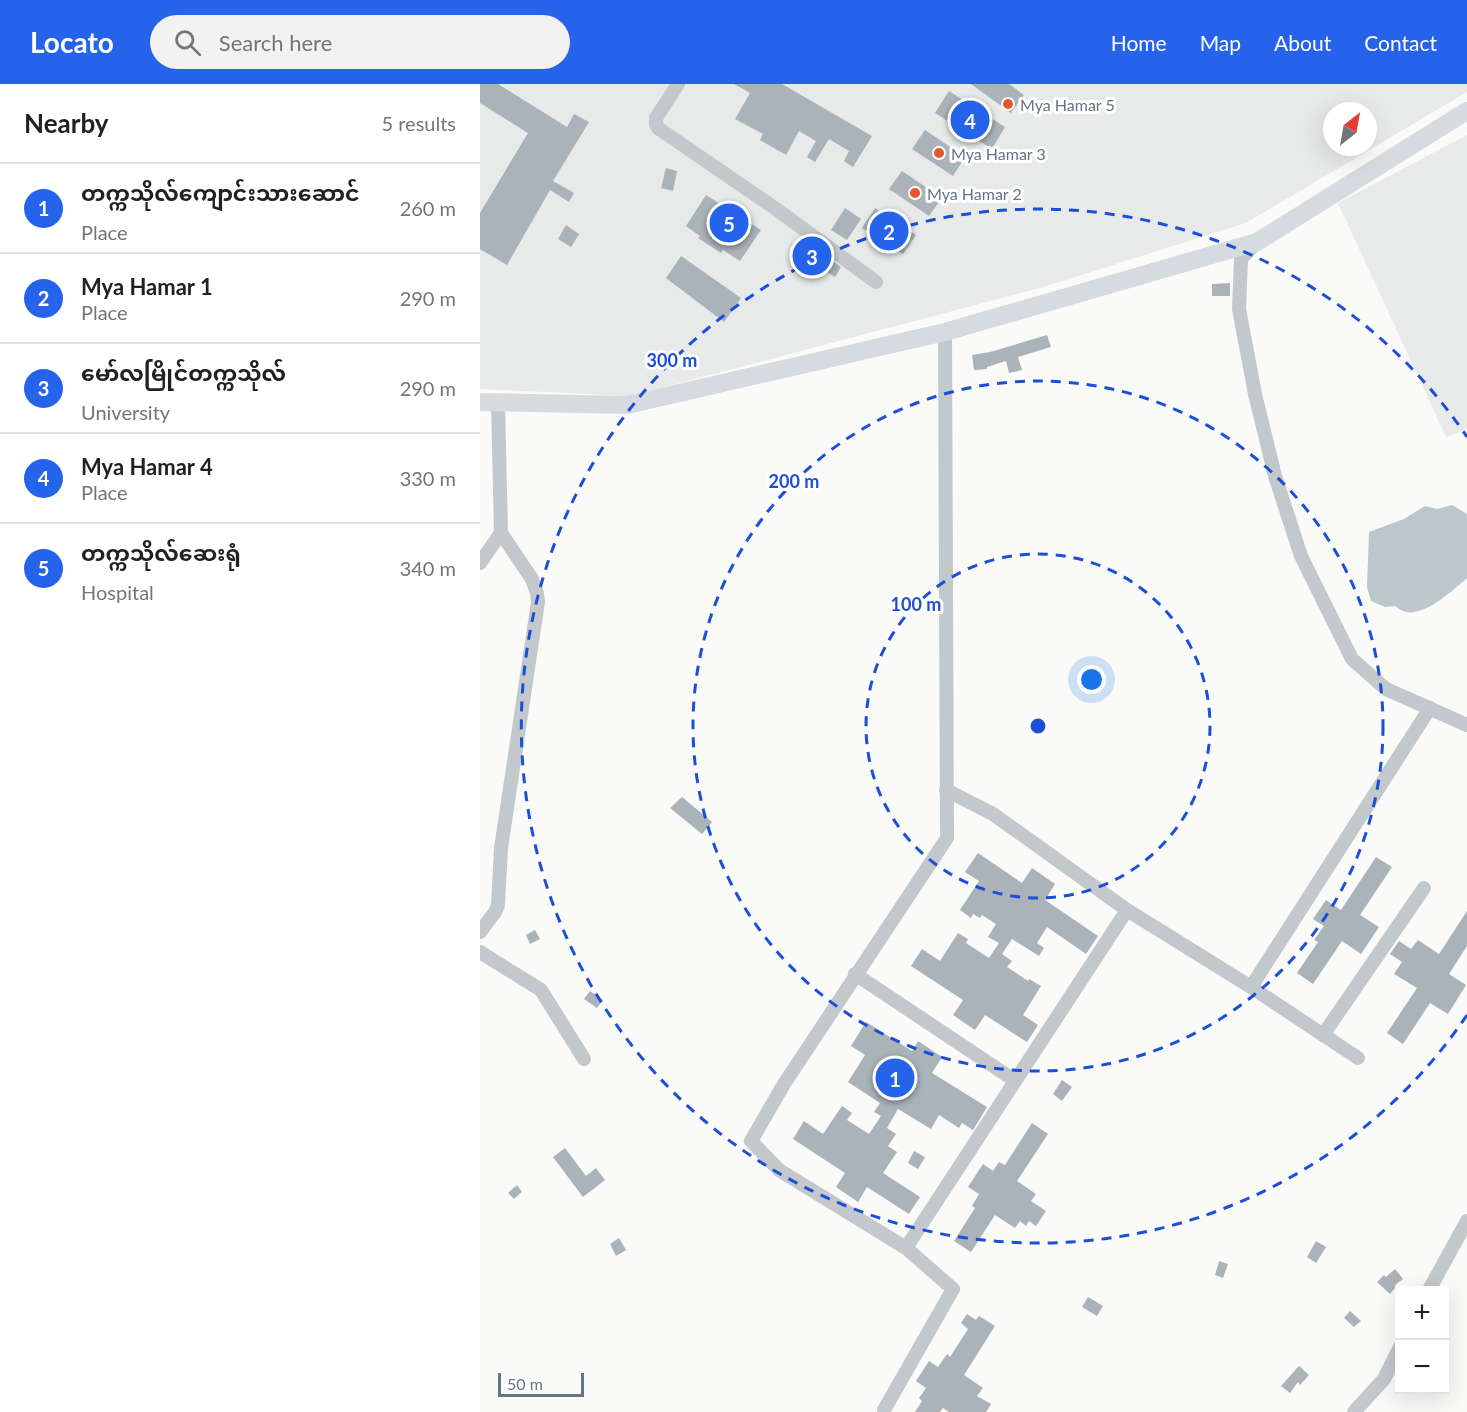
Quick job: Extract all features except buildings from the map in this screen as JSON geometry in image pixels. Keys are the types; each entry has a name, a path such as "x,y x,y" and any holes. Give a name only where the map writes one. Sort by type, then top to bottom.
{"main road":[{"path":"480,402 627,405 945,332 1257,242 1467,111"}],"street":[{"path":"678,84 657,118 658,128 779,211 876,282"},
{"path":"1257,242 1242,259 1239,309 1255,394 1275,476 1301,556 1353,659 1386,689 1467,725"},
{"path":"884,1410 953,1289 906,1248 779,1170 751,1141 784,1084 946,838 945,332"},
{"path":"480,933 498,905 501,848 538,602 532,579 501,533 498,403"},
{"path":"480,563 501,533"},
{"path":"1251,987 1430,708"},
{"path":"946,789 993,814 1127,910 1251,987 1358,1058"},
{"path":"1323,1035 1424,888"},
{"path":"906,1248 1127,910"},
{"path":"480,952 541,990 584,1059"},
{"path":"855,974 1014,1080"},
{"path":"1430,1286 1467,1221"},
{"path":"1354,1412 1384,1379 1395,1357"}],"shaded area":[{"path":"480,84 1467,84 1467,92 1377,145 1377,102 1323,102 1323,156 1359,156 1246,223 1040,288 630,396 480,389"},
{"path":"1467,135 1467,429 1446,437 1338,203"},
{"path":"1452,505 1467,514 1467,578 1437,602 1419,611 1403,611 1395,606 1385,607 1371,601 1367,587 1369,532 1404,519 1425,506 1437,509"}],"place":[{"name":"Mya Hamar 5","path":"1008,104"},
{"name":"Mya Hamar 4","path":"970,120"},
{"name":"Mya Hamar 3","path":"939,153"},
{"name":"Mya Hamar 2","path":"915,193"},
{"name":"တက္ကသိုလ်ဆေးရုံ","path":"729,223"},
{"name":"Mya Hamar 1","path":"889,231"},
{"name":"မော်လမြိုင်တက္ကသိုလ်","path":"812,256"},
{"name":"တက္ကသိုလ်ကျောင်းသားဆောင်","path":"895,1078"}]}
